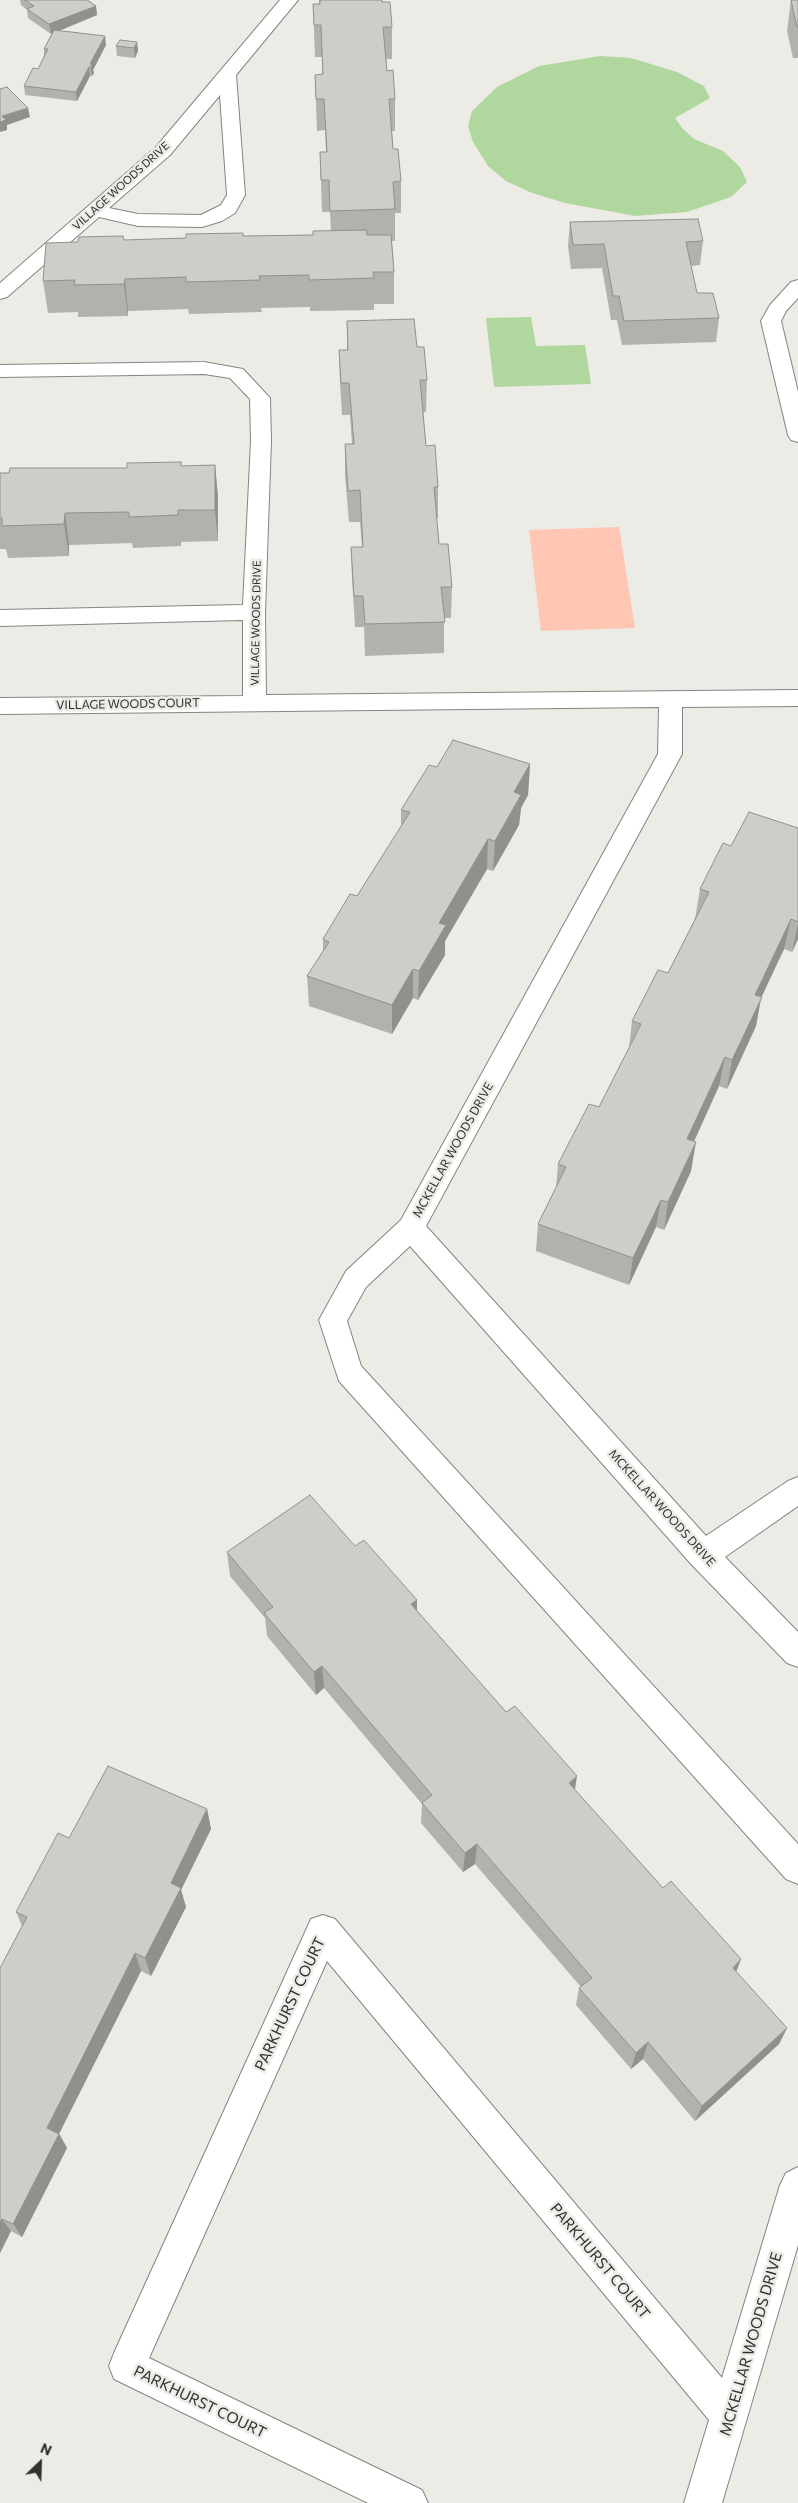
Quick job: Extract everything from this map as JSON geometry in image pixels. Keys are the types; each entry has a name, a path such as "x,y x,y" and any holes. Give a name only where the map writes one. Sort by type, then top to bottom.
{"street":[{"name":"VILLAGE WOODS DRIVE","path":"0,293 163,151 289,0"},
{"path":"95,210 138,220 202,221 215,217 228,209 236,195 227,74"},
{"path":"798,286 777,309 771,320 798,435"},
{"path":"777,309 798,306"},
{"name":"VILLAGE WOODS DRIVE","path":"0,371 204,368 236,374 260,398 261,441 254,612 256,702 671,699"},
{"path":"0,618 254,612"},
{"path":"671,699 798,698"},
{"name":"MCKELLAR WOODS DRIVE","path":"671,699 670,754 411,1228 704,1555 798,1653"},
{"name":"VILLAGE WOODS COURT","path":"0,706 256,702"},
{"path":"411,1228 356,1279 333,1320 350,1372 798,1868"},
{"path":"704,1555 798,1490"},
{"name":"PARKHURST COURT","path":"409,2503 127,2366 322,1931 730,2416"},
{"name":"MCKELLAR WOODS DRIVE","path":"703,2503 798,2185"}],"shaded area":[{"path":"600,56 631,58 677,72 704,86 710,98 675,118 682,128 694,139 723,151 740,167 747,182 731,197 687,212 635,216 565,203 532,193 506,181 488,166 473,142 468,126 472,111 497,87 539,66"},
{"path":"531,317 536,346 585,345 591,384 494,387 486,318"},
{"path":"619,527 635,628 541,631 529,530"}],"building":[{"path":"25,0 87,0 96,6 49,24 27,9 34,6"},
{"path":"320,0 382,0 382,2 390,2 392,27 383,27 387,71 393,70 395,99 389,99 393,149 398,149 401,181 393,182 395,209 330,211 329,180 321,180 320,152 327,152 324,99 316,99 315,75 323,74 321,25 314,25 313,4 320,4"},
{"path":"791,0 798,0 798,27 797,27"},
{"path":"54,30 105,36 90,64 92,64 91,67 89,67 76,92 24,86 33,68 38,69 48,49 44,49"},
{"path":"120,40 137,42 134,48 116,46"},
{"path":"7,87 28,108 2,116 6,120 0,122 0,89"},
{"path":"698,219 703,241 686,242 697,293 713,293 719,318 624,321 619,296 613,296 604,244 573,245 570,222"},
{"path":"366,230 367,235 391,235 394,272 373,272 374,278 309,280 309,275 259,276 260,280 186,282 186,277 125,279 124,284 74,285 75,280 43,281 46,243 78,242 79,237 123,236 124,240 186,238 186,234 243,233 243,236 313,235 313,231"},
{"path":"414,319 417,347 424,347 427,380 420,380 426,446 435,445 438,487 434,487 439,544 448,544 452,587 441,587 445,622 365,624 363,596 354,596 351,547 363,547 360,490 348,491 345,444 354,444 349,383 341,383 339,350 348,350 347,321"},
{"path":"181,462 181,466 215,465 215,510 178,510 178,515 129,517 129,512 65,513 64,524 2,526 2,518 0,518 0,473 9,473 10,468 127,468 127,463"},
{"path":"453,740 530,764 514,792 521,795 495,841 488,839 439,923 446,925 419,971 413,969 392,1005 307,976 329,942 323,939 350,894 357,896 410,812 401,810 429,765 437,767"},
{"path":"749,812 798,828 798,922 791,919 755,995 762,997 732,1060 725,1057 687,1139 696,1142 668,1202 661,1200 633,1258 538,1224 566,1167 558,1164 589,1104 599,1107 641,1024 632,1021 658,970 668,973 709,892 700,889 723,843 731,846"},
{"path":"310,1495 355,1546 364,1540 417,1600 411,1604 506,1712 515,1706 577,1776 569,1783 663,1888 671,1881 741,1959 733,1968 787,2028 702,2106 648,2042 636,2053 579,1988 592,1978 477,1844 465,1853 422,1803 432,1795 322,1666 314,1672 264,1613 273,1607 227,1552"},
{"path":"108,1766 207,1809 171,1883 181,1888 145,1958 135,1953 47,2128 59,2134 13,2224 2,2219 0,2222 0,1968 27,1917 16,1912 58,1833 69,1838"}]}
